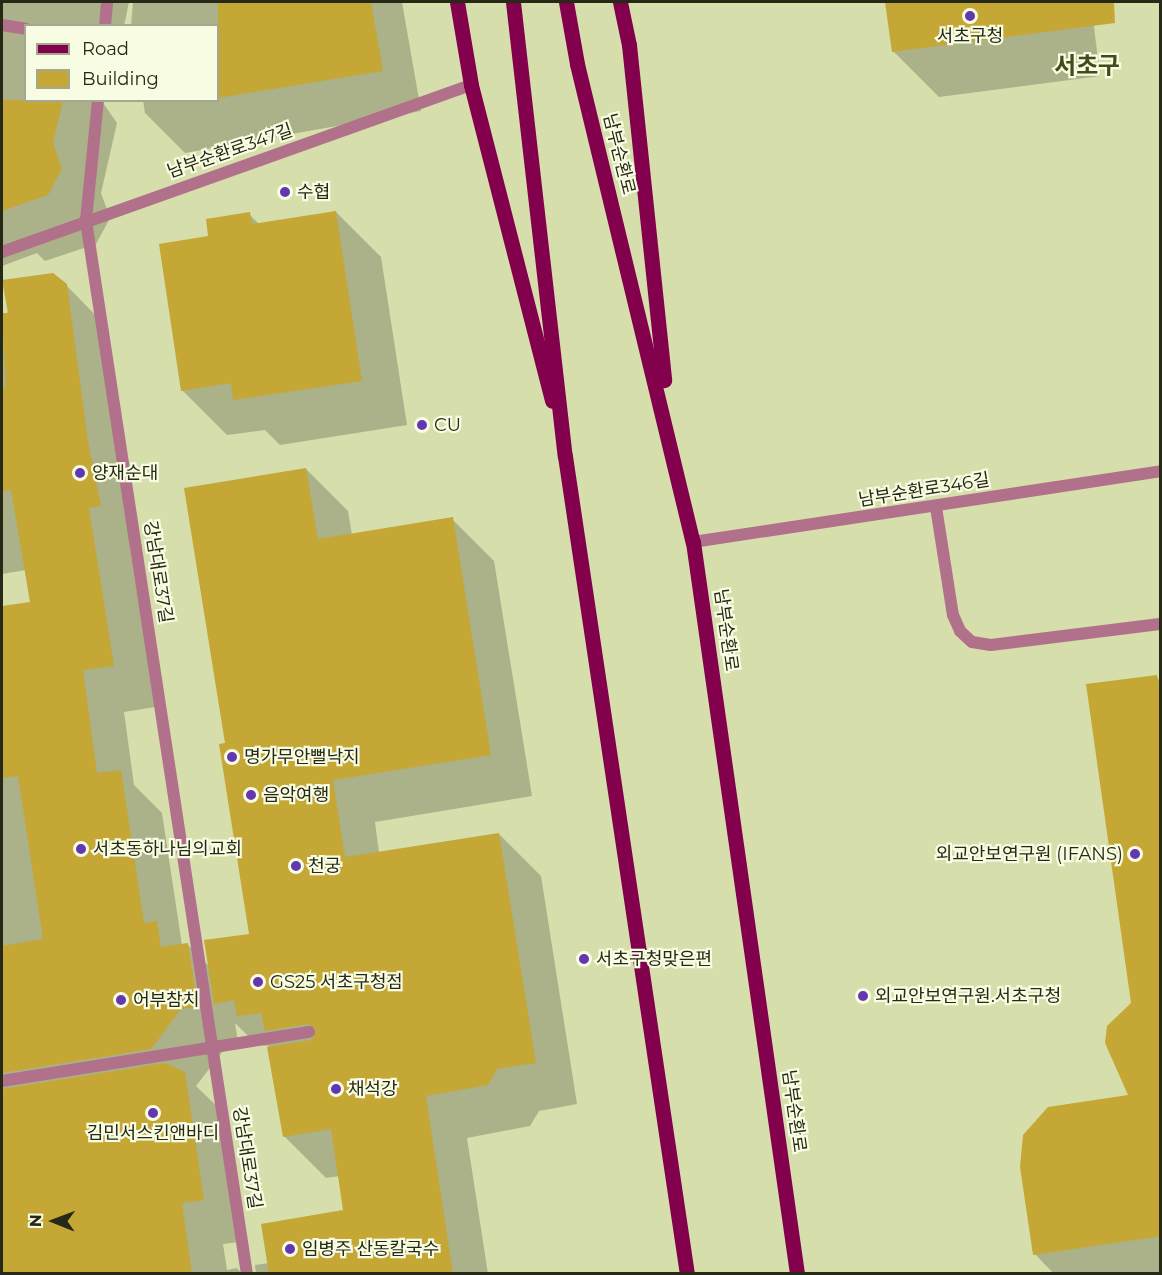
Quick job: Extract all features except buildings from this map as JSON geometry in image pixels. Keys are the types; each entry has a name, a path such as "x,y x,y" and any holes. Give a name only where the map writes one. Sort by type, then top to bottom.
{"main road":[{"path":"457,2 471,86 566,456"},
{"path":"513,2 566,456 687,1274"},
{"name":"남부순환로","path":"566,2 577,64 670,434 693,542 797,1274"},
{"path":"620,2 628,45 670,434"}],"street":[{"path":"105,24 107,2"},
{"path":"2,26 24,29"},
{"name":"남부순환로347길","path":"2,252 471,86"},
{"name":"강남대로37길","path":"98,102 86,221 247,1274"},
{"name":"남부순환로346길","path":"693,542 936,507 1161,471"},
{"path":"936,507 953,615 960,631 972,642 991,645 1161,624"},
{"path":"2,1081 309,1032"}],"place":[{"name":"서초구청","path":"970,16"},
{"name":"수협","path":"285,192"},
{"name":"CU","path":"422,425"},
{"name":"양재순대","path":"80,473"},
{"name":"명가무안뻘낙지","path":"232,757"},
{"name":"음악여행","path":"251,795"},
{"name":"서초동하나님의교회","path":"81,849"},
{"name":"외교안보연구원 (IFANS)","path":"1135,854"},
{"name":"천궁","path":"296,866"},
{"name":"서초구청맞은편","path":"584,959"},
{"name":"GS25 서초구청점","path":"258,982"},
{"name":"외교안보연구원.서초구청","path":"863,996"},
{"name":"어부참치","path":"121,1000"},
{"name":"채석강","path":"336,1089"},
{"name":"김민서스킨앤바디","path":"153,1113"},
{"name":"임병주 산동칼국수","path":"290,1249"}],"district":[{"name":"서초구","path":"1087,66"}]}
